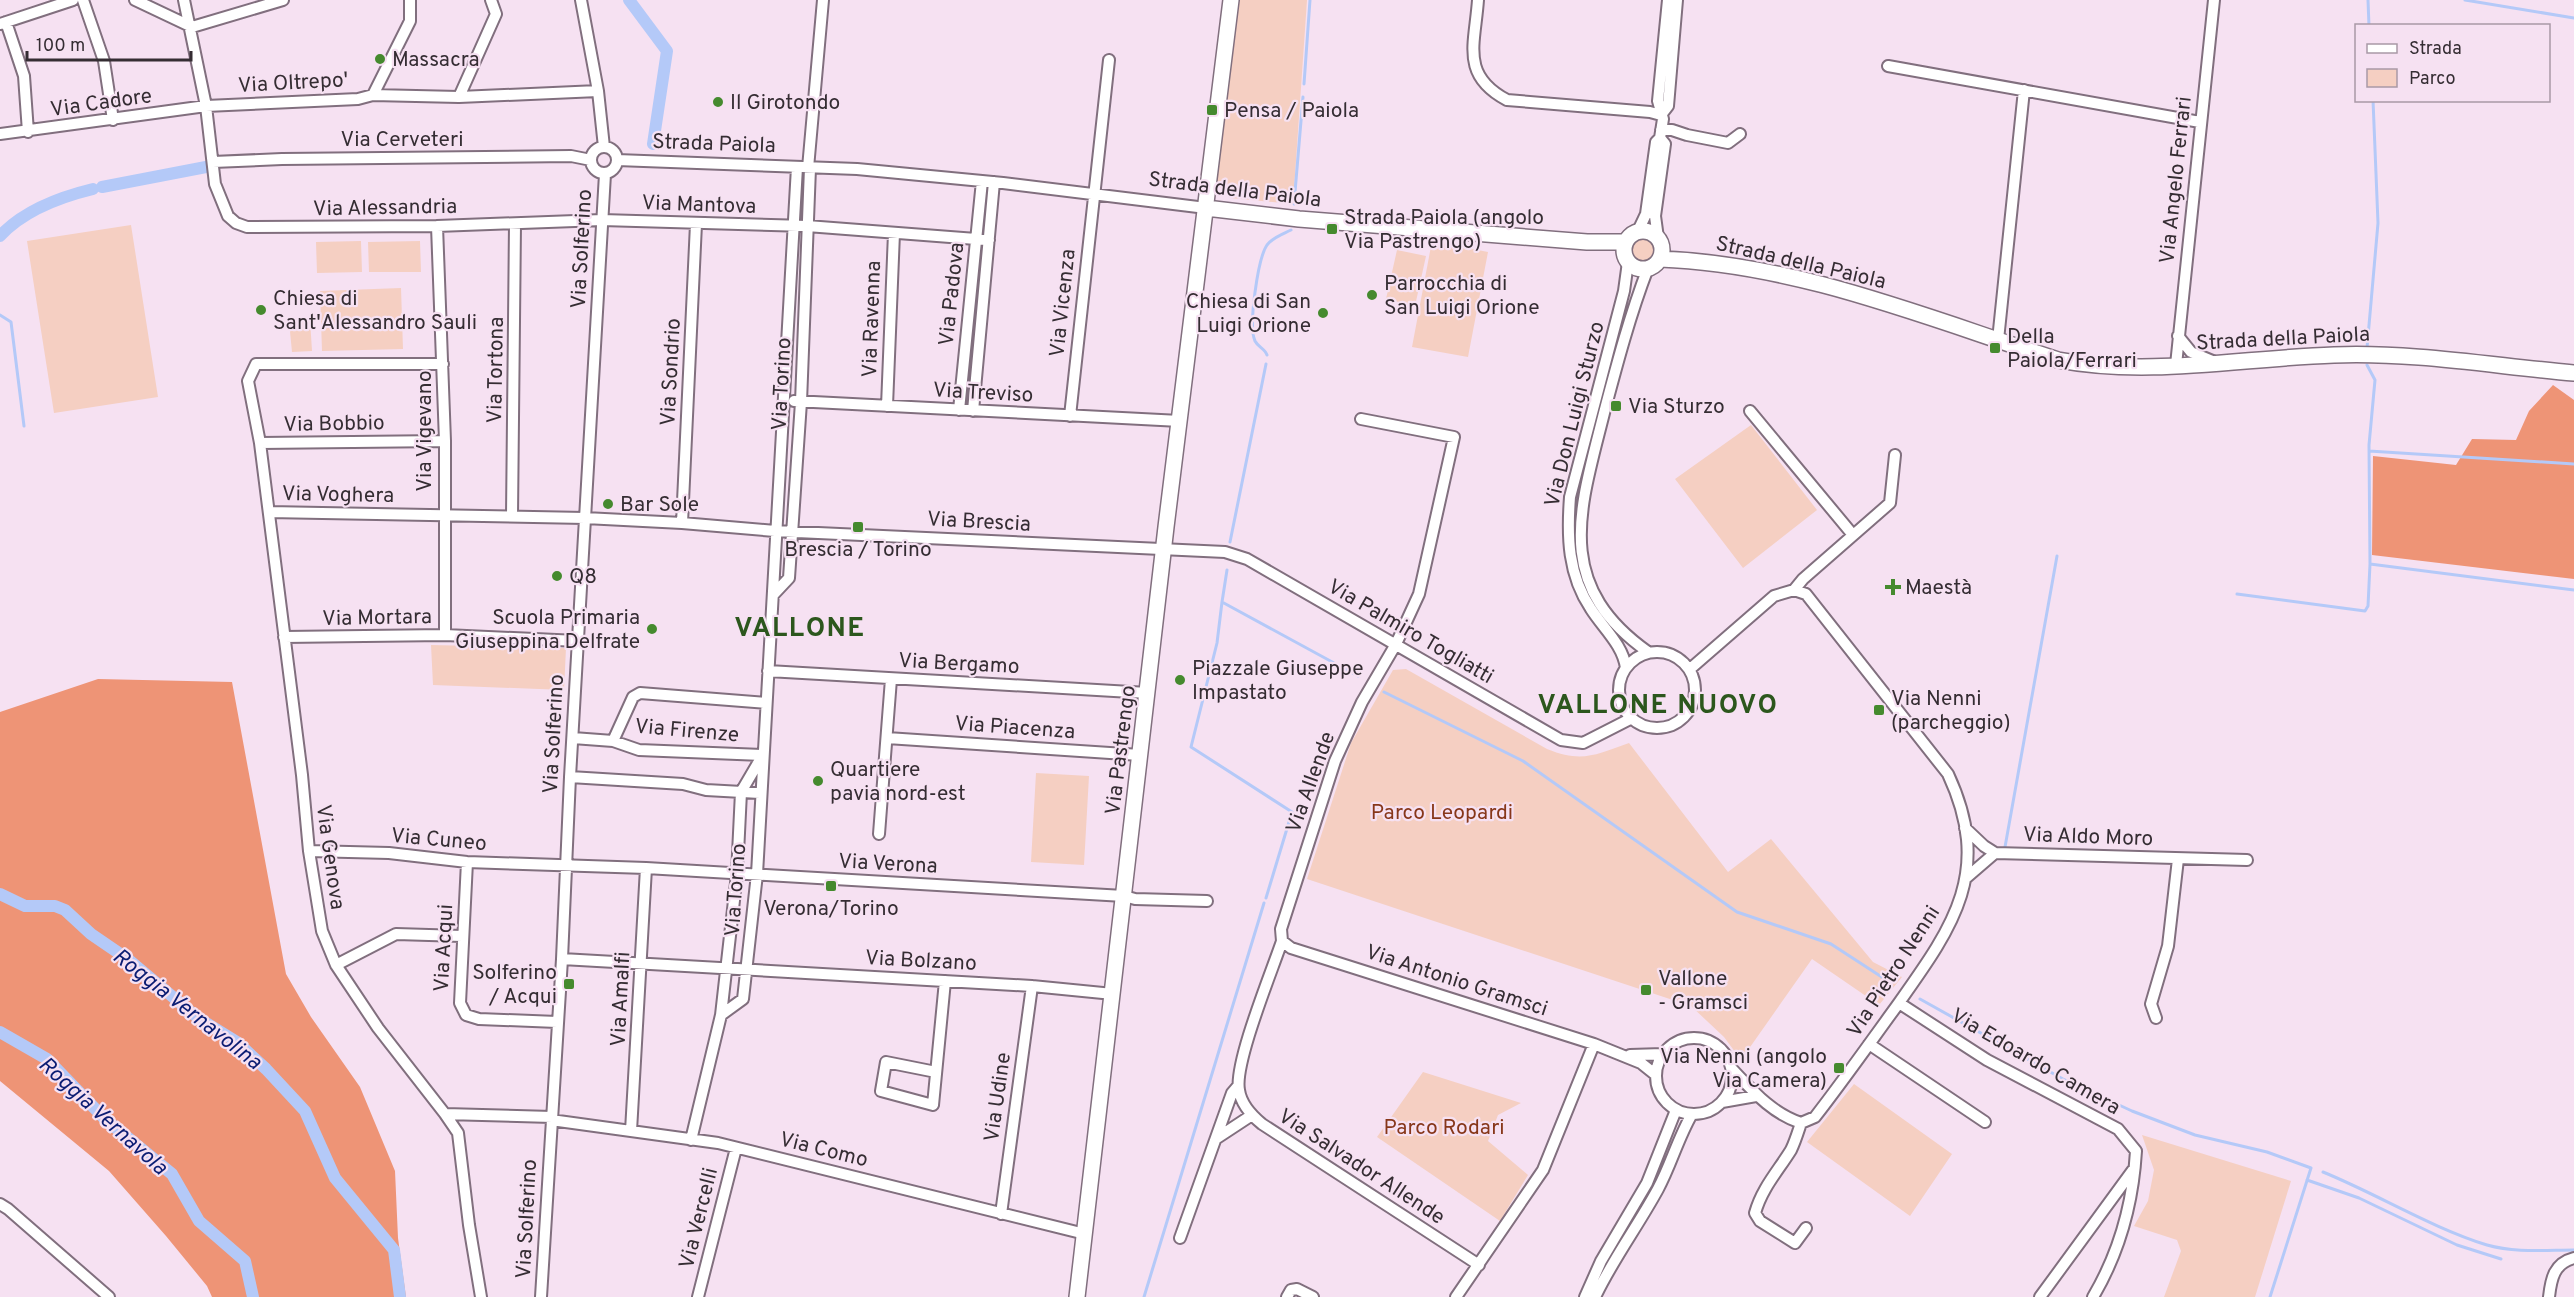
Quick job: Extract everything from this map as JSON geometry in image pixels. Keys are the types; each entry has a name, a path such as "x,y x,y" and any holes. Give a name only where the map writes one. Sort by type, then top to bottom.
{"street":[{"path":"28,132 24,76 3,23 52,3 73,0"},
{"path":"83,0 104,62 113,120"},
{"path":"135,0 192,27 284,0"},
{"name":"Via Alessandria","path":"184,0 192,27 206,106 215,184 228,216 236,223 247,227 438,226 602,220"},
{"path":"373,95 410,21 410,0"},
{"path":"459,97 496,14 491,0"},
{"path":"581,0 598,91 604,147"},
{"path":"805,167 815,102 823,0"},
{"name":"Via Pastrengo","path":"1077,1297 1164,548 1231,0"},
{"path":"1479,0 1473,63 1477,75 1492,92 1507,100 1650,112 1661,115"},
{"path":"1661,134 1665,144 1654,216 1657,252 1641,269 1626,254 1629,237 1638,231 1646,214 1656,142 1661,134 1663,119 1658,101 1668,0"},
{"path":"1661,115 1668,106 1677,0"},
{"name":"Via Angelo Ferrari","path":"2176,365 2214,0"},
{"path":"1093,194 1109,60"},
{"path":"1888,66 2200,122"},
{"path":"1998,340 2024,90"},
{"name":"Via Oltrepo'","path":"206,106 358,99 373,95 459,97 598,91"},
{"name":"Via Cadore","path":"0,134 206,106"},
{"path":"1661,134 1672,130 1728,142 1740,134"},
{"path":"604,147 613,150 617,160 614,170 604,174 595,170 591,160 594,151 604,147"},
{"name":"Via Cerveteri","path":"213,162 282,159 571,156 591,160"},
{"name":"Strada Paiola","path":"617,160 805,167"},
{"name":"Strada della Paiola","path":"805,167 857,169 994,182 1299,219 1587,242 1626,254"},
{"name":"Via Torino","path":"773,596 789,578 793,532 801,402 807,226 805,167"},
{"name":"Via Torino","path":"721,1015 743,999 748,970 757,874 794,226 805,167"},
{"name":"Via Solferino","path":"541,1297 562,959 604,174"},
{"name":"Via Padova","path":"959,410 982,181"},
{"name":"Via Padova","path":"973,411 994,182"},
{"name":"Via Vicenza","path":"1070,416 1093,194"},
{"name":"Via Mantova","path":"602,220 807,226"},
{"name":"Via Tortona","path":"513,516 515,224"},
{"name":"Via Sondrio","path":"682,523 696,224"},
{"name":"Via Vigevano","path":"438,226 445,441 443,515 445,635"},
{"path":"807,226 989,240"},
{"path":"1638,231 1651,232 1657,252"},
{"name":"Via Ravenna","path":"887,406 894,233"},
{"name":"Strada della Paiola","path":"1657,252 1820,284 1868,296 2058,360 2089,366 2117,368 2384,354 2574,373"},
{"name":"Via Don Luigi Sturzo","path":"1648,652 1619,628 1590,585 1579,541 1582,501 1616,367 1637,296 1657,252"},
{"name":"Via Don Luigi Sturzo","path":"1626,254 1624,291 1570,497 1568,523 1569,554 1577,583 1590,608 1624,654 1626,668"},
{"path":"2178,336 2191,352 2218,363"},
{"name":"Via Genova","path":"443,364 256,364 249,381 260,443 302,775 309,851 322,931 336,965 378,1028 458,1133 468,1225 481,1297"},
{"name":"Via Treviso","path":"783,401 1180,421"},
{"path":"1750,411 1853,535"},
{"name":"Via Allende","path":"1282,940 1281,929 1335,761 1362,702 1396,644 1419,594 1442,502 1454,437 1361,419"},
{"name":"Via Bobbio","path":"260,443 445,441"},
{"path":"1690,669 1774,596 1794,590 1803,579 1890,503 1895,455"},
{"name":"Via Voghera","path":"269,512 513,516 682,523"},
{"name":"Via Brescia","path":"682,523 793,532 1164,548"},
{"name":"Via Palmiro Togliatti","path":"1164,548 1225,552 1247,559 1561,740 1583,743 1632,718"},
{"name":"Via Pietro Nenni","path":"1794,590 1806,594 1948,774 1957,795 1968,853 1966,878 1959,906 1947,932 1873,1046 1815,1117 1801,1123"},
{"name":"Via Mortara","path":"284,637 445,635 578,641"},
{"path":"1648,652 1672,654 1690,669 1695,682 1695,696 1691,709 1682,719 1670,726 1657,728 1643,725 1632,718 1623,707 1619,694 1620,680 1626,668 1635,658 1648,652"},
{"name":"Via Bergamo","path":"768,671 1148,693"},
{"path":"879,834 891,679"},
{"path":"613,741 633,697 640,693 766,703"},
{"name":"Via Firenze","path":"573,738 613,741 639,750 762,755"},
{"name":"Via Piacenza","path":"887,738 1140,755"},
{"name":"Via Torino","path":"691,1140 721,1015 737,874 741,792 762,755"},
{"path":"570,777 683,784 705,790 760,793"},
{"name":"Via Aldo Moro","path":"1965,828 1995,853 2247,860"},
{"name":"Via Cuneo","path":"309,851 389,853 467,862 567,866"},
{"name":"Via Aldo Moro","path":"1966,878 1995,853"},
{"name":"Via Aldo Moro","path":"2156,1018 2151,1004 2168,946 2178,859"},
{"name":"Via Acqui","path":"467,862 460,1003 466,1015 479,1019 557,1022"},
{"name":"Via Verona","path":"567,866 757,874 1124,896 1135,899 1207,901"},
{"name":"Via Amalfi","path":"631,1131 646,868"},
{"path":"336,965 396,934 462,936"},
{"path":"1180,1238 1233,1093 1238,1086 1241,1063 1282,940"},
{"name":"Via Antonio Gramsci","path":"1282,940 1291,948 1594,1044 1641,1063 1656,1075"},
{"name":"Via Bolzano","path":"562,959 1032,986 1113,994"},
{"path":"936,1072 886,1062 881,1091 933,1105 945,981"},
{"name":"Via Udine","path":"1001,1214 1032,986"},
{"name":"Via Edoardo Camera","path":"1899,1003 1987,1060 2118,1129 2136,1151 2124,1224 2104,1278 2093,1297"},
{"path":"1731,1068 1731,1087 1722,1102 1712,1110 1692,1114 1676,1110 1661,1095 1656,1075 1663,1054 1675,1043 1690,1038 1699,1038 1716,1045 1724,1053 1731,1068 1755,1096 1790,1119 1801,1123 1792,1149 1773,1175 1758,1201 1755,1213 1760,1221 1794,1243 1806,1228"},
{"path":"1456,1297 1543,1170 1594,1044"},
{"path":"1873,1046 1985,1122"},
{"name":"Via Antonio Gramsci","path":"1620,1055 1663,1054"},
{"name":"Via Salvador Allende","path":"1238,1086 1242,1100 1252,1115 1291,1145 1479,1265"},
{"path":"1722,1102 1755,1096"},
{"path":"1585,1297 1606,1253 1647,1183 1676,1110"},
{"name":"Via Como","path":"445,1114 552,1118 736,1148 1085,1234"},
{"path":"1595,1297 1611,1264 1658,1188 1679,1137 1692,1114"},
{"path":"1217,1138 1252,1115"},
{"name":"Via Vercelli","path":"698,1297 736,1148"},
{"path":"2040,1297 2135,1167"},
{"path":"0,1204 109,1297"},
{"path":"2103,1210 2113,1210 2120,1214 2124,1224"},
{"path":"2548,1297 2552,1275 2564,1260 2574,1258"},
{"path":"1287,1297 1291,1290 1297,1289 1313,1297"}],"green space":[{"path":"1235,0 1307,0 1293,204 1230,198 1215,182"},
{"path":"131,225 158,397 54,413 27,241"},
{"path":"1642,237 1647,238 1653,244 1653,254 1647,260 1642,261 1637,260 1631,254 1630,249 1631,244 1637,238"},
{"path":"361,241 362,272 317,273 316,242"},
{"path":"420,241 421,272 369,272 368,242"},
{"path":"1432,241 1488,252 1468,357 1412,347"},
{"path":"1397,250 1426,256 1415,306 1386,299"},
{"path":"401,288 403,349 322,351 320,291"},
{"path":"310,320 312,351 292,352 289,321"},
{"path":"1751,425 1817,510 1743,568 1675,479"},
{"path":"431,645 566,648 564,690 433,685"},
{"name":"Parco Leopardi","path":"1406,669 1547,749 1559,753 1570,756 1588,756 1629,743 1728,872 1771,839 1873,962 1902,977 1879,1005 1812,959 1741,1060 1724,1037 1691,1006 1307,879 1351,743 1393,670"},
{"path":"1036,773 1089,776 1084,865 1031,862"},
{"name":"Parco Rodari","path":"1423,1072 1521,1103 1498,1115 1488,1141 1528,1175 1500,1221 1377,1137"},
{"path":"1854,1084 1952,1154 1910,1216 1807,1142"},
{"path":"2142,1135 2291,1181 2255,1297 2164,1297 2181,1251 2177,1240 2134,1226 2148,1201 2154,1170"}],"shaded area":[{"path":"2553,385 2574,400 2574,579 2372,555 2373,456 2456,465 2472,439 2516,440 2529,411"},
{"path":"98,679 232,682 286,974 311,1017 360,1087 395,1171 398,1238 406,1297 212,1297 207,1286 109,1171 0,1081 0,712"}],"waterway":[{"path":"629,0 667,51 653,144"},
{"path":"1304,84 1310,0"},
{"path":"2368,0 2369,24"},
{"path":"2465,0 2574,18"},
{"path":"1294,204 1303,97"},
{"path":"2367,348 2378,223 2373,102"},
{"path":"102,187 206,167"},
{"path":"0,236 31,212 68,196 93,189"},
{"path":"1267,355 1256,343 1253,333 1253,307 1257,277 1269,242 1291,230"},
{"path":"0,315 11,322 24,426"},
{"path":"1230,542 1266,364"},
{"path":"2237,594 2365,611 2368,606 2369,445 2375,380 2367,365"},
{"path":"2369,451 2574,464"},
{"path":"2005,847 2057,556"},
{"path":"2370,564 2574,590"},
{"path":"1227,570 1222,602 1358,676"},
{"path":"1222,602 1217,643 1191,747 1292,812 1266,898"},
{"path":"1384,692 1523,761 1737,912 1831,944 1891,983"},
{"name":"Roggia Vernavolina","path":"0,894 25,906 55,906 65,910 91,934 129,960 198,1018 237,1042 266,1069 305,1111 335,1178 394,1250 400,1297"},
{"path":"1144,1297 1264,903"},
{"path":"1920,999 2063,1079 2132,1111 2195,1135 2267,1152 2311,1168 2270,1297"},
{"name":"Roggia Vernavola","path":"0,1032 47,1059 105,1119 172,1174 199,1221 245,1261 253,1297"},
{"path":"2323,1172 2446,1230 2487,1245 2519,1250 2574,1250"},
{"path":"2307,1180 2359,1198 2457,1245 2501,1259"}],"place":[{"name":"Massacra","path":"380,59"},
{"name":"Il Girotondo","path":"718,102"},
{"name":"Pensa / Paiola","path":"1212,110"},
{"name":"Strada Paiola (angolo Via Pastrengo)","path":"1332,229"},
{"name":"Parrocchia di San Luigi Orione","path":"1372,295"},
{"name":"Chiesa di Sant'Alessandro Sauli","path":"261,310"},
{"name":"Chiesa di San Luigi Orione","path":"1323,313"},
{"name":"Della Paiola/Ferrari","path":"1995,348"},
{"name":"Via Sturzo","path":"1616,406"},
{"name":"Bar Sole","path":"608,504"},
{"name":"Brescia / Torino","path":"858,527"},
{"name":"Q8","path":"557,576"},
{"name":"Maestà","path":"1893,587"},
{"name":"Scuola Primaria Giuseppina Delfrate","path":"652,629"},
{"name":"Piazzale Giuseppe Impastato","path":"1180,680"},
{"name":"Via Nenni (parcheggio)","path":"1879,710"},
{"name":"Quartiere pavia nord-est","path":"818,781"},
{"name":"Verona/Torino","path":"831,886"},
{"name":"Solferino / Acqui","path":"569,984"},
{"name":"Vallone - Gramsci","path":"1646,990"},
{"name":"Via Nenni (angolo Via Camera)","path":"1839,1068"}],"district":[{"name":"VALLONE","path":"800,627"},
{"name":"VALLONE NUOVO","path":"1658,704"}]}
